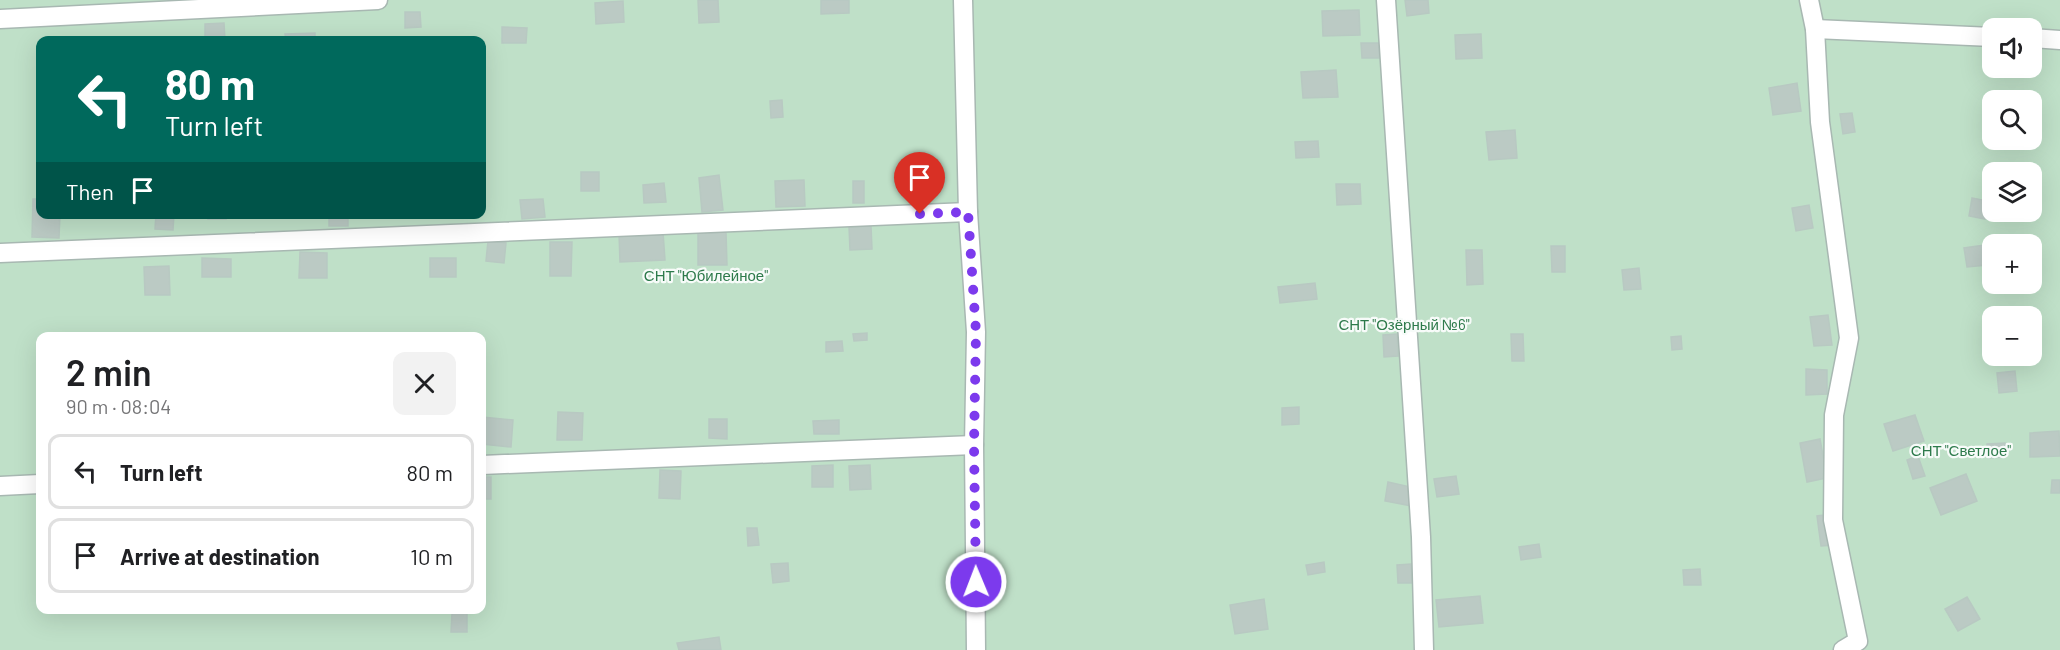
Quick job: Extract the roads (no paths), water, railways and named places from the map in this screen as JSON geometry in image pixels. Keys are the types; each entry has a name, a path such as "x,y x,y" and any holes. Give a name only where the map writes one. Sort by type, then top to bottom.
{"street":[{"path":"0,19 378,0"},
{"path":"963,0 968,212 976,332 974,445 976,650"},
{"path":"1386,0 1421,537 1424,650"},
{"path":"1809,0 1815,29 1820,122 1849,338 1834,415 1833,520 1858,640 1843,650"},
{"path":"1815,29 1982,37"},
{"path":"2042,39 2060,40"},
{"path":"0,253 968,212"},
{"path":"486,465 974,445"},
{"path":"0,486 36,484"}],"park label":[{"name":"СНТ \"Юбилейное\"","path":"706,276"},
{"name":"СНТ \"Озёрный №6\"","path":"1404,325"},
{"name":"СНТ \"Светлое\"","path":"1961,451"}]}
